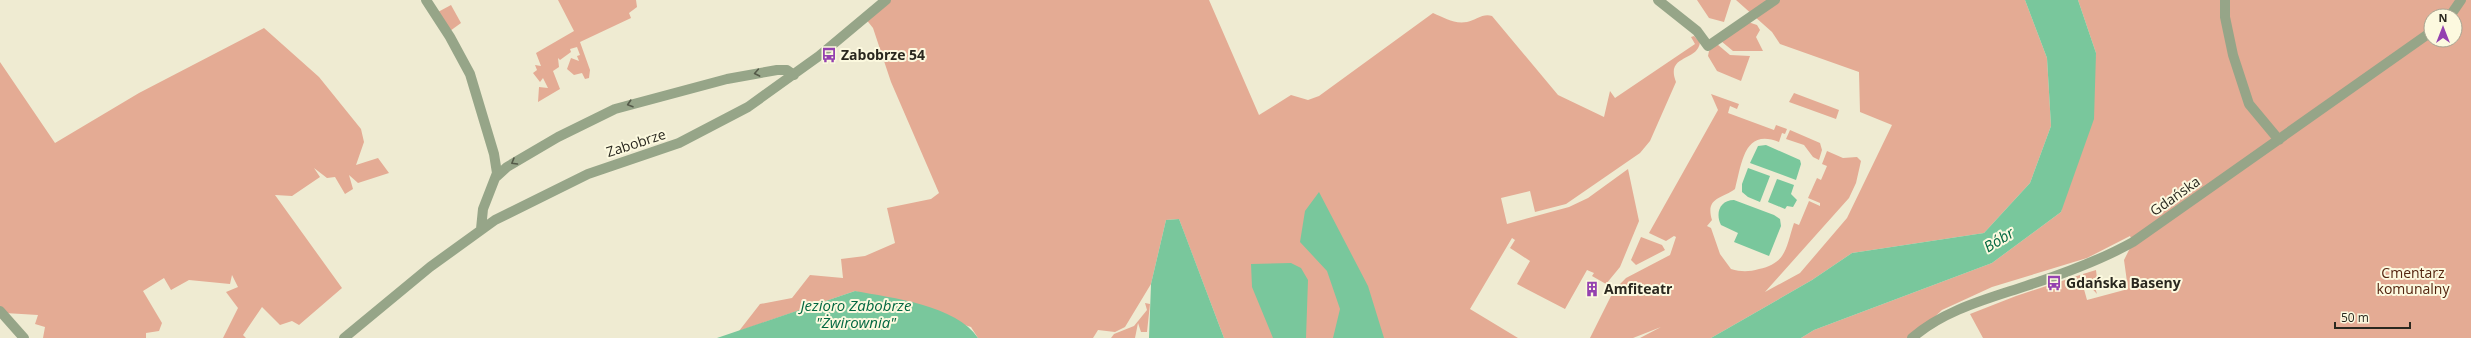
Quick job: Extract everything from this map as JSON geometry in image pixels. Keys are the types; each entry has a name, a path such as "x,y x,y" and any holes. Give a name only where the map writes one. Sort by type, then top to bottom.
{"street":[{"path":"426,0 452,41 470,74 497,166 496,177 483,209 481,229"},
{"name":"Zabobrze","path":"344,338 430,267 481,229 518,207 588,174 693,137 748,107 794,75 886,0"},
{"path":"1658,0 1697,31 1708,46 1775,0"},
{"path":"2225,0 2225,17 2233,55 2249,104 2279,140"},
{"name":"Gdańska","path":"1912,338 1946,316 1966,306 2111,254 2145,235 2423,38"},
{"path":"496,177 507,167 552,141 615,109 695,86 773,70 784,70 794,75"},
{"path":"0,311 24,338"}],"green space":[{"path":"558,0 636,0 637,7 629,13 631,18 580,42 590,70 589,78 585,79 582,73 574,75 567,69 571,58 579,61 577,56 580,55 577,47 570,49 571,52 560,60 558,58 559,67 553,71 560,89 538,102 539,87 548,88 543,78 540,82 533,73 537,70 535,65 541,66 536,53 574,31"},
{"path":"886,0 1209,0 1259,115 1291,95 1308,100 1319,96 1433,13 1457,22 1467,22 1486,15 1492,16 1558,95 1604,117 1610,91 1615,98 1695,44 1691,37 1694,36 1700,42 1694,53 1678,62 1675,67 1674,73 1676,82 1650,141 1640,153 1566,204 1535,212 1530,191 1501,198 1507,224 1569,207 1588,198 1628,169 1639,221 1620,267 1606,284 1592,276 1594,273 1587,270 1565,309 1517,284 1530,261 1510,248 1515,240 1512,238 1470,309 1518,338 1224,338 1179,219 1166,220 1151,284 1125,327 1115,332 1098,330 1093,338 978,338 971,327 855,291 739,331 760,304 792,298 810,275 843,278 841,259 865,256 895,243 887,208 931,199 939,193 891,82 873,28 865,18"},
{"path":"1697,0 1731,0 1724,22 1709,18"},
{"path":"1736,0 2025,0 2047,58 2051,126 2030,183 1984,233 1852,253 1812,280 1711,338 1640,338 1661,327 1633,338 1590,338 1614,290 1626,278 1670,255 1676,237 1674,236 1666,241 1649,233 1718,110 1711,94 1739,104 1737,109 1730,106 1728,113 1774,130 1776,125 1787,129 1785,134 1782,133 1779,142 1767,139 1758,140 1746,150 1735,189 1716,200 1711,207 1710,212 1712,220 1707,226 1711,228 1720,254 1731,269 1738,271 1755,270 1775,263 1780,258 1787,247 1794,223 1799,225 1809,201 1820,206 1820,203 1808,198 1817,178 1821,180 1827,166 1822,164 1827,151 1843,158 1857,157 1861,161 1856,183 1849,198 1765,292 1800,273 1847,218 1892,125 1860,112 1859,72 1780,44 1772,32"},
{"name":"Cmentarz komunalny","path":"2078,0 2471,0 2471,338 1983,338 1970,314 2016,296 2080,275 2087,300 2128,289 2124,260 2133,242 2130,236 2087,258 1992,287 1942,310 1912,338 1801,338 1814,330 1992,263 2061,212 2096,53"},
{"path":"451,5 461,23 450,31 438,12"},
{"path":"1748,22 1757,25 1760,30 1756,37 1763,51 1733,51 1721,41"},
{"path":"264,28 319,77 361,129 364,142 356,165 378,158 389,173 358,183 349,175 353,189 345,194 335,177 327,178 314,168 320,177 292,196 275,195 342,288 299,325 292,321 280,325 262,307 243,335 246,338 223,338 238,308 226,292 238,287 232,275 230,284 189,280 171,290 164,278 143,291 162,323 159,331 146,333 146,338 43,338 45,327 35,324 38,315 5,313 0,308 0,62 55,143 139,93"},
{"path":"1717,44 1730,55 1750,56 1741,81 1717,71 1708,56 1709,51"},
{"path":"1794,93 1839,110 1836,119 1789,102"},
{"path":"1790,130 1820,143 1822,150 1819,160 1813,157 1804,145 1786,139"},
{"path":"1641,237 1662,245 1665,250 1636,265 1631,260"},
{"path":"2096,270 2097,279 2093,281 2097,294 2085,281 2083,274"},
{"path":"1145,303 1150,304 1147,332 1141,332 1138,323 1135,338 1111,338 1114,334 1134,326 1147,310"}],"water":[{"name":"Bóbr","path":"2025,0 2078,0 2096,53 2094,119 2061,212 1992,263 1814,330 1801,338 1711,338 1812,280 1852,253 1984,233 2030,183 2051,126 2047,58"},
{"path":"1766,145 1800,160 1801,164 1796,180 1750,163 1758,146"},
{"path":"1748,168 1770,176 1760,202 1748,197 1742,192 1742,184"},
{"path":"1777,179 1794,185 1791,194 1797,200 1793,207 1787,206 1785,209 1768,202"},
{"path":"1319,192 1368,286 1384,338 1333,338 1340,309 1327,271 1300,242 1305,211"},
{"path":"1734,200 1774,215 1780,219 1781,226 1769,256 1734,242 1738,233 1721,225 1719,220 1720,208 1725,202"},
{"path":"1179,219 1224,338 1149,338 1151,284 1166,220"},
{"path":"1291,263 1301,268 1308,280 1306,338 1273,338 1252,287 1251,264"},
{"name":"Jezioro Zabobrze \"Żwirownia\"","path":"855,291 904,300 939,310 968,327 978,338 717,338"}],"place":[{"name":"Zabobrze 54","path":"829,55"},
{"name":"Gdańska Baseny","path":"2054,283"},
{"name":"Amfiteatr","path":"1592,289"}]}
